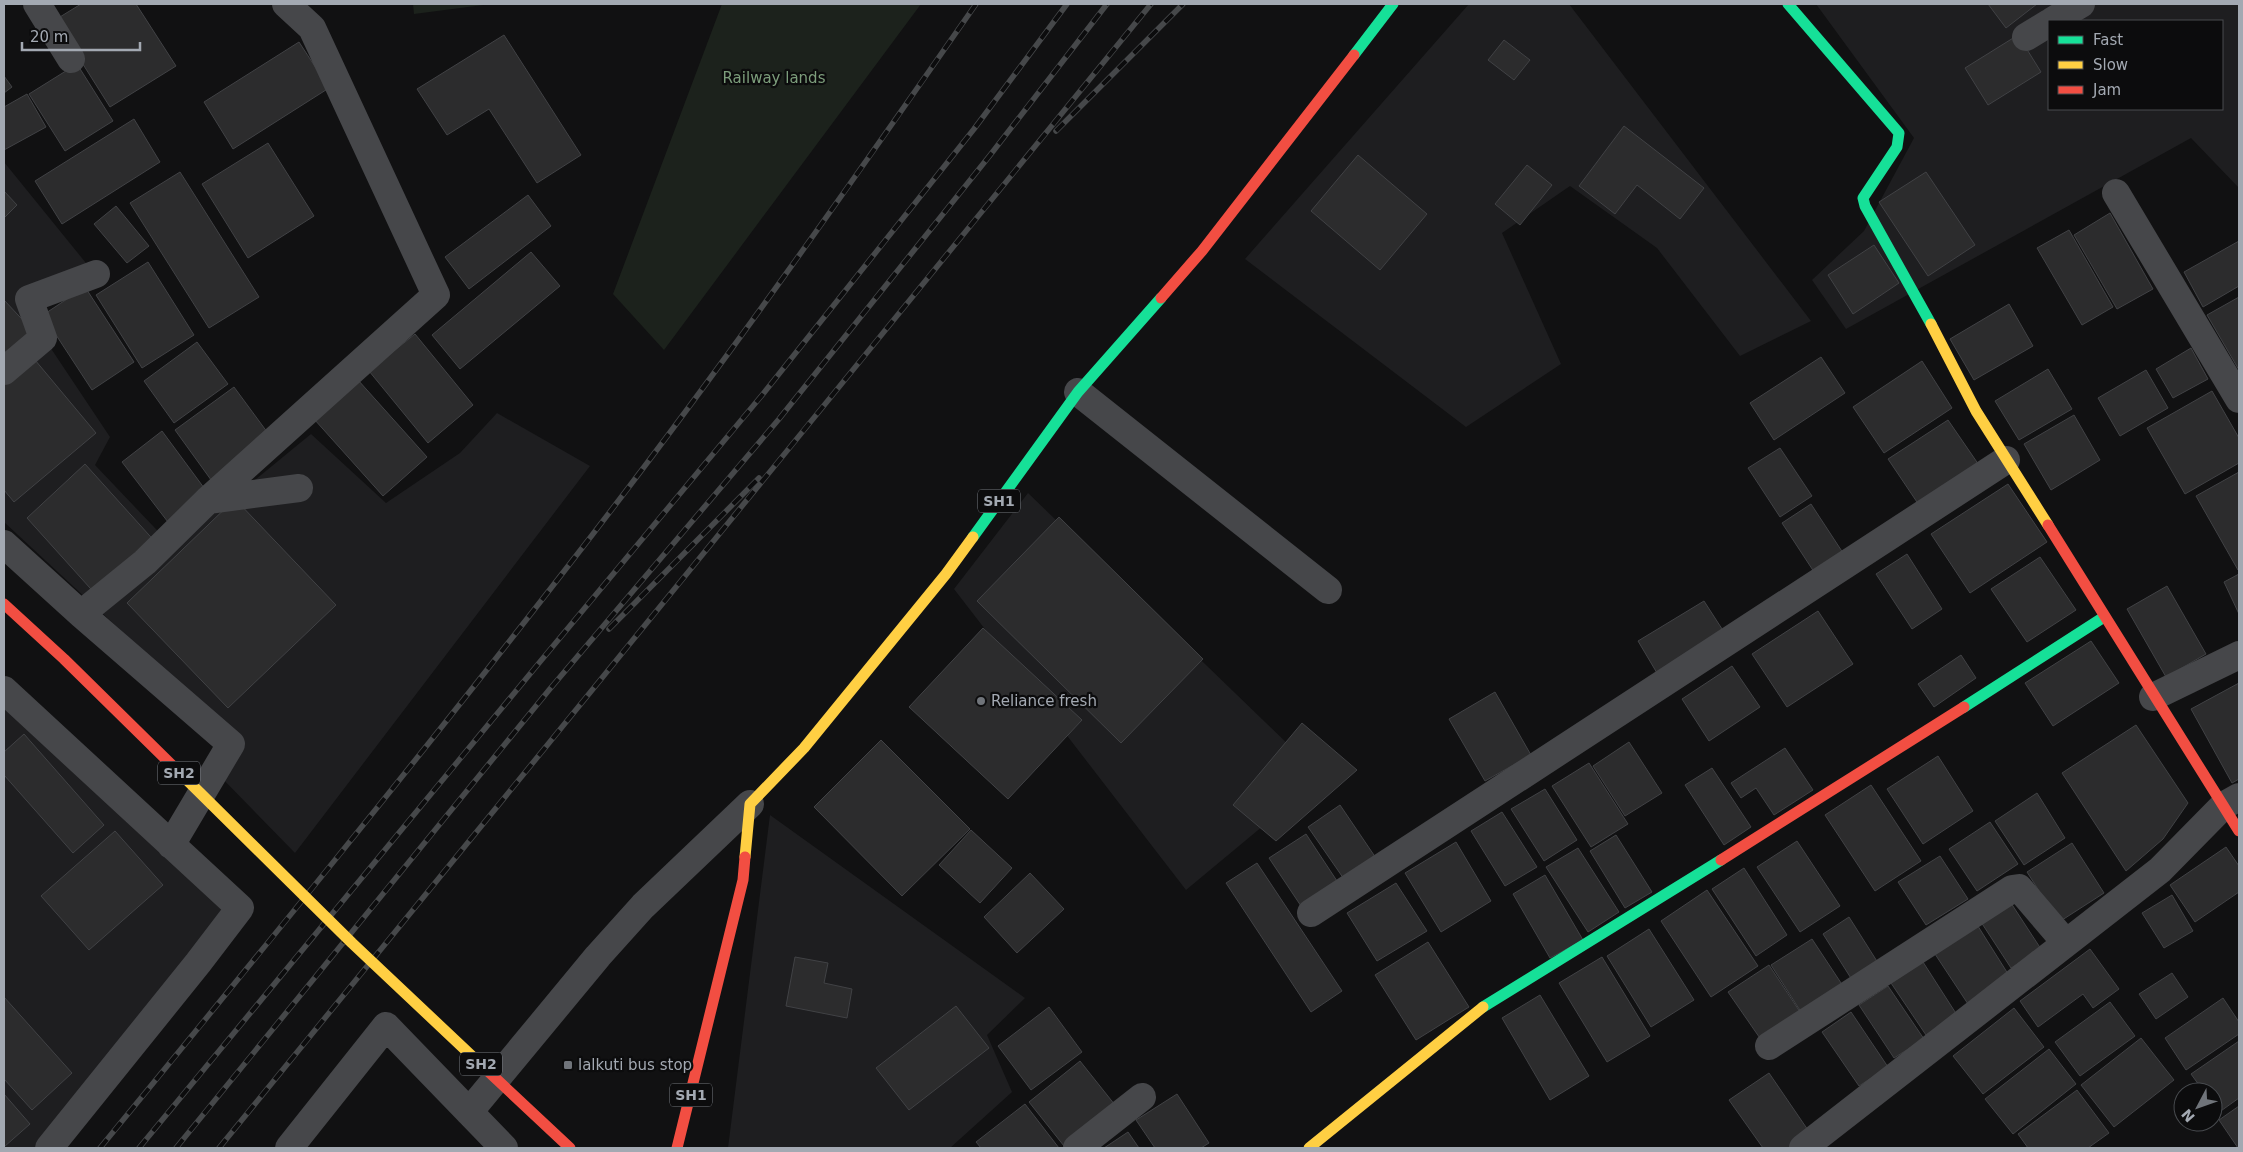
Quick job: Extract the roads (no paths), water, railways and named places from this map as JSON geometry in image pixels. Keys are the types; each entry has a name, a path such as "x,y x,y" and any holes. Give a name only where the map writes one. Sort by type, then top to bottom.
{"main road":[{"name":"SH1","path":"677,1148 743,880 750,804 804,748 946,574 1078,392 1202,251 1393,4"},
{"path":"1788,4 1899,133 1898,147 1866,191 1864,198 1865,206 1920,303 1976,411 2153,696 2231,801 2239,831"},
{"name":"SH2","path":"4,604 64,659 352,943 570,1148"},
{"path":"1309,1148 1479,1010 1924,733 2104,617"}],"street":[{"path":"37,4 71,59"},
{"path":"81,614 145,562 208,500 436,295 312,28 286,4"},
{"path":"2054,20 2081,4"},
{"path":"2026,37 2048,24"},
{"path":"2116,193 2239,399"},
{"path":"4,371 43,338 29,299 96,274"},
{"path":"1078,392 1328,590"},
{"path":"1311,914 2006,460"},
{"path":"208,500 299,488"},
{"path":"4,544 81,614 231,744 171,845"},
{"path":"2153,696 2239,655"},
{"path":"4,690 240,908 49,1148"},
{"path":"1802,1148 2160,870 2231,801"},
{"path":"469,1112 598,956 643,906 750,804"},
{"path":"1769,1046 2012,889 2019,888 2066,944"},
{"path":"289,1148 386,1026 504,1148"},
{"path":"1077,1148 1142,1097"}],"railway":[{"path":"100,1148 397,783 624,493 778,285 976,4"},
{"path":"139,1148 763,394 974,129 1067,4"},
{"path":"176,1148 549,690 779,419 991,154 1107,4"},
{"path":"219,1148 1151,4"},
{"path":"1056,131 1183,4"},
{"path":"609,629 759,478"}],"place":[{"name":"Reliance fresh","path":"981,701"},
{"name":"lalkuti bus stop","path":"568,1065"}],"park label":[{"name":"Railway lands","path":"774,78"}]}
